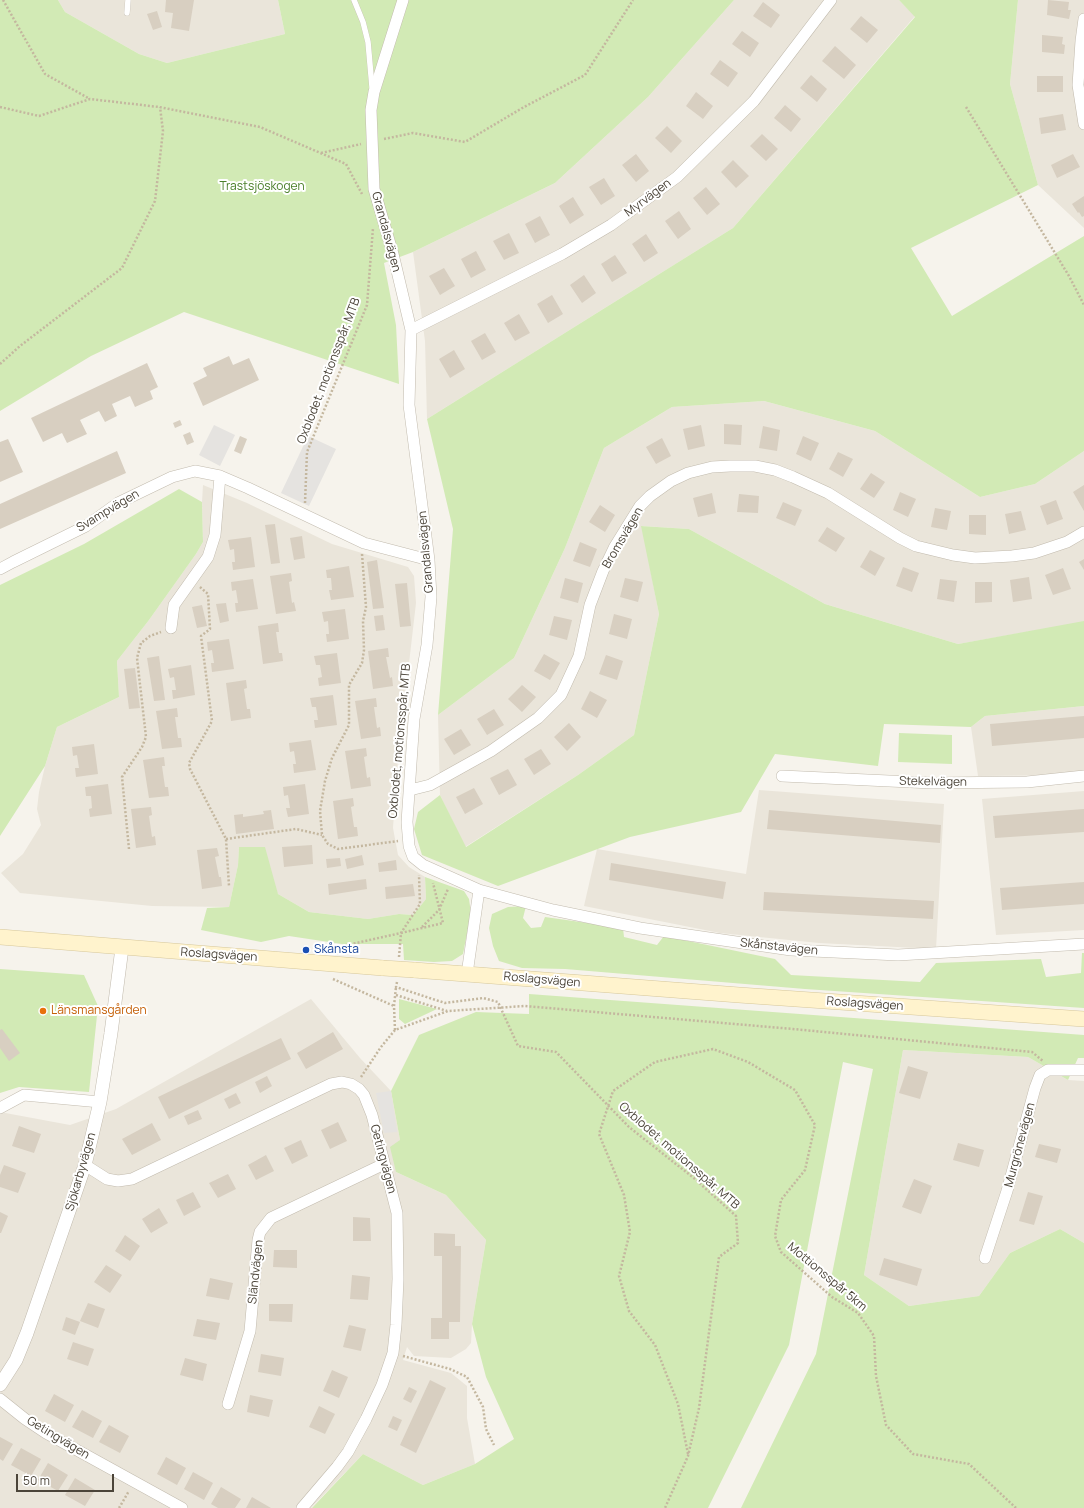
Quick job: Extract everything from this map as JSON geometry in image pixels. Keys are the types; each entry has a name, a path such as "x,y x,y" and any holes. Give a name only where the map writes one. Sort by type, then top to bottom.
{"main road":[{"name":"Roslagsvägen","path":"0,937 122,948 747,996 1084,1019"}],"street":[{"name":"Grandalsvägen","path":"403,0 374,92 371,110 374,189 393,254 411,330 409,405 428,560 431,597 427,645 414,719 407,822 409,846 413,857 422,867 449,876 479,890"},
{"name":"Myrvägen","path":"411,330 562,254 611,225 677,177 754,101 831,0"},
{"path":"1084,19 1078,85 1084,124"},
{"name":"Bromsvägen","path":"410,790 430,785 491,751 538,718 561,694 579,656 590,604 603,571 617,542 640,506 650,496 671,481 688,473 712,467 730,466 755,466 775,470 792,476 828,493 878,525 911,543 953,555 975,558 1034,553 1067,542 1084,532"},
{"name":"Svampvägen","path":"0,569 86,526 118,503 172,476 195,471 220,476 364,543 428,560"},
{"path":"171,628 174,605 208,558 215,535 220,476"},
{"name":"Stekelvägen","path":"782,776 932,783 1027,782 1084,776"},
{"path":"467,974 479,890"},
{"name":"Skånstavägen","path":"479,890 554,910 640,928 791,950 898,955 1084,944"},
{"name":"Sjökarbyvägen","path":"0,1385 16,1360 27,1333 85,1165 100,1102 122,948"},
{"path":"1048,1070 1084,1070"},
{"name":"Murgrönevägen","path":"985,1258 1007,1191 1037,1080 1040,1075 1048,1070"},
{"path":"85,1165 107,1179 118,1181 132,1179 323,1086 338,1082 355,1086"},
{"name":"Getingvägen","path":"302,1508 348,1452 366,1420 382,1385 393,1353 396,1325 398,1231 394,1199 368,1105 364,1095 355,1086"},
{"path":"0,1108 24,1095 100,1102"},
{"name":"Sländvägen","path":"228,1404 250,1331 260,1232 272,1218 384,1164"},
{"name":"Getingvägen","path":"0,1399 25,1419 46,1433 182,1508"}],"lane":[{"path":"127,13 128,0"},
{"name":"Grandalsvägen","path":"354,0 365,29 368,42 372,89 374,92"}],"path":[{"path":"3,0 46,74 90,99 159,107 260,127 346,164 363,196"},
{"path":"321,153 413,133 465,142 524,107 585,75 633,0"},
{"path":"0,107 39,116 90,99"},
{"path":"0,364 20,346 122,268 155,201 163,131 159,107"},
{"path":"966,107 1069,276 1084,305"},
{"name":"Oxblodet, motionsspår, MTB","path":"305,515 307,452 367,306 373,222"},
{"path":"364,543 362,557 366,607 363,621 364,650 362,663 349,685 349,725 332,758 325,781 320,811 322,835 328,844 338,849 400,840 400,845"},
{"path":"192,580 208,594 210,630 201,636 212,721 189,763 190,769 226,839 229,886"},
{"path":"129,849 122,777 142,747 146,737 137,658 141,643 150,636 171,628"},
{"path":"226,839 296,829 322,835"},
{"path":"338,947 401,933 443,923 431,877 422,867 419,875 420,904 401,933 398,964"},
{"path":"401,933 425,926 439,910 448,888 449,876"},
{"path":"399,960 401,933"},
{"path":"333,978 394,1006"},
{"path":"395,1030 394,1006 397,980"},
{"path":"396,987 445,1003 483,998 498,1002 501,1008"},
{"path":"396,995 448,1011"},
{"path":"355,1086 381,1047 395,1030 448,1011 525,1006 1032,1052 1043,1061 1048,1070"},
{"name":"Oxblodet, motionsspår, MTB","path":"501,1008 518,1046 556,1052 629,1127 695,1179 736,1216 738,1243 719,1257 699,1408 688,1456"},
{"name":"Mottionsspår 5km","path":"688,1456 678,1404 655,1346 629,1311 619,1276 630,1232 624,1195 599,1134 613,1091 655,1062 714,1049 748,1062 795,1090 815,1125 805,1170 781,1200 775,1236 781,1252 832,1297 858,1313 874,1336 876,1376 886,1425 913,1454 969,1464 1016,1508"},
{"path":"393,1353 450,1369 467,1377 483,1407 486,1429 494,1445"},
{"path":"666,1508 688,1456"},
{"path":"119,1508 134,1482"}],"shaded area":[{"path":"58,0 278,0 285,34 167,63 139,54 65,12"},
{"path":"734,0 899,0 915,16 733,228 427,419 425,341 413,252 555,183 648,97"},
{"path":"1018,0 1084,0 1084,228 1038,185 1010,84"},
{"path":"764,401 875,431 980,497 1035,484 1084,451 1084,622 958,644 825,604 689,529 642,526 659,614 634,735 578,775 465,847 440,795 438,715 514,658 565,548 604,448 672,407"},
{"path":"214,425 235,435 220,466 199,455"},
{"path":"308,436 336,449 309,506 281,493"},
{"path":"203,485 247,503 332,544 408,567 414,576 416,603 398,758 393,828 398,855 409,867 425,877 426,899 413,915 399,914 368,919 309,912 278,894 239,847 238,865 229,907 152,906 20,893 1,873 23,854 41,825 37,809 39,792 57,727 119,697 117,661 149,620 203,542"},
{"path":"1084,706 1084,773 1071,775 978,776 971,727 985,716"},
{"path":"759,790 944,804 936,949 819,943 720,933 584,906 597,849 746,874"},
{"path":"1084,791 1084,930 996,935 982,799"},
{"path":"311,999 360,1058 391,1091 400,1140 396,1172 446,1195 486,1240 472,1324 471,1343 466,1349 451,1358 414,1356 407,1347 403,1360 451,1373 467,1386 467,1418 475,1464 423,1485 363,1454 311,1508 0,1508 0,1112 70,1125 116,1109"},
{"path":"903,1050 1028,1057 1068,1080 1084,1081 1084,1243 1060,1229 1010,1253 979,1296 909,1306 864,1275"},
{"path":"391,1091 397,1132 384,1133 376,1093"}],"green space":[{"name":"Trastsjöskogen","path":"0,0 58,0 65,12 139,54 167,63 285,34 278,0 734,0 648,97 555,183 413,252 384,263 396,325 399,384 184,312 91,356 0,411"},
{"path":"899,0 1018,0 1010,84 1038,185 911,248 952,316 1084,236 1084,451 1035,484 980,497 875,431 764,401 672,407 604,448 565,548 514,658 438,715 453,529 427,419 733,228 915,17"},
{"path":"179,489 202,502 203,542 149,620 117,661 119,697 57,727 45,766 0,836 0,585 84,544"},
{"path":"641,526 689,529 825,604 958,644 1084,621 1084,706 985,716 971,727 884,724 878,766 775,754 741,812 630,837 498,886 422,855 414,829 418,812 440,795 466,847 578,775 634,735 659,614"},
{"path":"899,733 952,735 952,764 898,762"},
{"path":"239,847 265,847 278,894 309,912 368,919 399,914 413,915 426,899 425,877 464,891 469,899 471,913 463,954 452,961 434,962 404,960 403,944 342,944 289,936 261,942 201,930 207,908 229,907 238,865"},
{"path":"526,906 523,918 531,928 541,927 545,917 623,928 624,937 657,945 664,936 775,959 791,975 920,982 936,963 1041,959 1046,977 1081,973 1082,953 1084,953 1084,1008 805,989 565,969 522,968 499,961 493,946 489,928 492,914 508,907"},
{"path":"0,969 84,975 98,1006 89,1092 19,1087 0,1093"},
{"path":"529,994 1084,1035 1084,1058 1078,1058 1068,1080 1028,1057 903,1050 864,1275 909,1306 979,1296 1010,1253 1060,1229 1084,1243 1084,1508 741,1508 816,1354 873,1069 843,1062 789,1345 708,1508 312,1508 363,1454 423,1485 475,1464 514,1439 486,1377 472,1324 486,1240 446,1195 396,1172 390,1147 400,1140 391,1091 419,1035 476,1012 529,1014"},
{"path":"399,999 437,1009 405,1024 399,1019"}],"building":[{"path":"166,0 194,0 189,31 171,28 173,13 165,12"},
{"path":"1048,0 1069,2 1068,10 1071,10 1069,19 1047,15"},
{"path":"763,2 780,15 771,28 753,16"},
{"path":"157,11 162,27 153,30 147,14"},
{"path":"861,16 878,30 867,43 850,29"},
{"path":"742,31 759,43 750,57 732,44"},
{"path":"1042,35 1063,37 1062,44 1065,45 1064,54 1042,52"},
{"path":"835,46 856,65 844,79 822,61"},
{"path":"720,60 738,73 728,87 710,74"},
{"path":"811,75 827,89 817,102 800,88"},
{"path":"1037,76 1063,76 1063,92 1037,92"},
{"path":"696,92 713,106 703,119 686,106"},
{"path":"785,105 801,119 791,132 774,118"},
{"path":"1063,114 1066,130 1041,134 1039,118"},
{"path":"667,126 682,141 671,153 655,138"},
{"path":"762,134 778,149 766,161 750,146"},
{"path":"636,154 649,171 636,182 622,165"},
{"path":"1073,154 1080,167 1057,178 1051,165"},
{"path":"733,160 749,176 736,188 721,172"},
{"path":"604,178 615,196 601,205 589,187"},
{"path":"706,187 720,204 707,215 693,198"},
{"path":"1084,196 1084,216 1082,217 1072,204"},
{"path":"573,197 584,215 570,224 559,206"},
{"path":"679,211 691,229 678,239 665,221"},
{"path":"540,216 550,235 535,243 525,224"},
{"path":"509,233 519,253 504,260 493,241"},
{"path":"646,234 658,253 644,262 632,244"},
{"path":"476,251 486,270 471,278 461,259"},
{"path":"615,255 627,273 612,282 601,264"},
{"path":"444,268 455,286 440,295 429,276"},
{"path":"584,275 596,293 582,303 570,285"},
{"path":"552,295 563,314 548,323 537,304"},
{"path":"519,314 530,333 515,341 504,323"},
{"path":"485,333 496,352 482,360 471,341"},
{"path":"454,350 465,369 450,378 439,359"},
{"path":"229,356 233,365 249,358 259,380 203,406 193,383 207,376 203,368"},
{"path":"147,363 158,387 150,391 153,399 135,407 130,396 112,404 117,416 105,422 99,411 80,420 87,434 67,443 62,433 43,442 31,418"},
{"path":"180,420 182,425 175,428 173,423"},
{"path":"724,424 742,425 741,445 724,444"},
{"path":"701,425 705,446 688,450 683,429"},
{"path":"763,426 780,430 777,451 759,448"},
{"path":"190,432 194,442 187,445 183,435"},
{"path":"240,436 247,439 241,454 234,451"},
{"path":"803,436 819,443 811,461 796,454"},
{"path":"662,438 671,456 656,464 646,447"},
{"path":"8,439 23,472 0,482 0,442"},
{"path":"117,451 126,473 0,529 0,504"},
{"path":"838,452 853,459 843,477 829,469"},
{"path":"871,473 885,482 874,498 860,489"},
{"path":"1084,485 1084,511 1073,492"},
{"path":"900,492 916,499 908,517 893,510"},
{"path":"712,493 716,513 698,517 693,498"},
{"path":"739,494 759,496 758,513 737,512"},
{"path":"1056,500 1063,519 1047,525 1040,506"},
{"path":"783,502 802,510 795,526 776,518"},
{"path":"600,505 615,515 605,532 589,522"},
{"path":"935,508 951,511 947,530 931,527"},
{"path":"1021,511 1026,530 1009,534 1005,514"},
{"path":"969,515 986,515 986,535 969,534"},
{"path":"275,524 280,563 271,564 265,525"},
{"path":"827,527 845,538 836,552 818,541"},
{"path":"302,536 305,558 294,560 290,538"},
{"path":"251,537 255,567 233,570 232,562 235,562 234,549 230,550 228,540"},
{"path":"580,542 597,549 590,567 573,561"},
{"path":"870,550 885,558 875,576 860,567"},
{"path":"1084,559 1084,570 1079,562"},
{"path":"377,560 384,608 373,609 367,562"},
{"path":"349,566 354,597 331,600 329,590 332,590 331,578 327,578 326,570"},
{"path":"903,567 919,573 912,592 896,586"},
{"path":"1063,568 1071,589 1053,595 1045,575"},
{"path":"291,573 292,581 289,582 292,603 294,602 296,611 276,614 270,576"},
{"path":"1029,577 1032,599 1013,602 1010,580"},
{"path":"565,578 583,583 578,603 560,598"},
{"path":"625,578 643,582 638,602 620,597"},
{"path":"253,579 258,609 236,612 235,603 238,603 236,590 232,591 231,582"},
{"path":"940,579 957,581 954,602 937,599"},
{"path":"975,582 992,582 992,602 975,603"},
{"path":"407,583 411,626 400,627 395,584"},
{"path":"226,603 229,621 220,623 216,604"},
{"path":"202,605 207,626 197,628 192,607"},
{"path":"345,609 349,639 327,642 326,634 329,634 328,621 324,622 322,612"},
{"path":"614,614 632,619 627,639 609,634"},
{"path":"383,615 385,630 376,631 374,616"},
{"path":"554,616 572,620 567,640 549,635"},
{"path":"278,623 279,632 276,632 279,653 282,653 283,661 263,664 258,626"},
{"path":"229,639 234,669 212,672 211,663 214,663 212,650 208,651 207,642"},
{"path":"388,648 389,657 386,657 393,686 373,689 368,651"},
{"path":"337,653 341,683 319,686 318,678 322,677 320,665 316,665 314,656"},
{"path":"544,654 560,663 550,680 534,671"},
{"path":"606,655 623,661 617,680 599,674"},
{"path":"159,656 165,700 154,701 147,658"},
{"path":"191,665 195,695 173,699 172,690 176,690 174,677 170,678 168,669"},
{"path":"135,668 140,708 129,709 124,669"},
{"path":"246,680 247,688 244,689 247,709 250,709 251,718 231,721 226,683"},
{"path":"522,685 536,697 522,712 508,699"},
{"path":"590,691 607,700 597,718 581,709"},
{"path":"333,695 337,725 315,728 314,720 318,720 316,707 312,707 310,698"},
{"path":"376,698 377,707 374,707 377,728 380,727 381,736 361,739 355,701"},
{"path":"177,708 178,717 175,717 178,738 181,738 182,747 162,749 156,711"},
{"path":"494,709 504,725 487,735 477,719"},
{"path":"1084,716 1084,738 992,746 990,724"},
{"path":"569,723 581,737 567,751 554,737"},
{"path":"461,729 471,745 454,755 444,739"},
{"path":"311,740 316,770 294,773 293,764 296,764 294,751 290,752 289,743"},
{"path":"94,744 98,774 76,777 75,768 79,768 77,755 73,756 72,747"},
{"path":"366,748 367,756 364,757 367,778 370,777 371,786 351,789 345,751"},
{"path":"541,749 551,764 534,775 524,759"},
{"path":"164,757 165,766 162,766 165,787 168,787 169,796 149,798 143,760"},
{"path":"508,769 517,785 499,795 490,778"},
{"path":"108,784 112,814 90,817 89,809 92,808 91,796 86,796 85,787"},
{"path":"305,784 309,814 288,817 286,808 290,808 288,795 284,796 283,787"},
{"path":"474,788 483,804 465,814 456,797"},
{"path":"353,798 354,806 351,807 354,827 357,827 358,836 338,839 333,801"},
{"path":"151,807 152,815 149,816 152,837 155,836 156,845 136,848 131,809"},
{"path":"1084,809 1084,832 995,838 993,816"},
{"path":"271,810 274,829 236,834 234,815 243,814 243,817 264,814 263,811"},
{"path":"769,810 941,825 940,843 767,829"},
{"path":"312,845 313,864 284,867 282,847"},
{"path":"217,848 219,856 215,857 222,886 202,889 197,850"},
{"path":"362,855 364,865 347,869 345,859"},
{"path":"340,858 341,866 327,868 326,859"},
{"path":"396,860 397,870 379,872 378,863"},
{"path":"611,863 726,882 723,899 609,880"},
{"path":"366,879 367,889 329,895 328,884"},
{"path":"1084,882 1084,904 1002,910 1000,888"},
{"path":"413,884 415,896 386,899 385,887"},
{"path":"764,892 934,901 933,919 763,910"},
{"path":"2,1029 20,1053 9,1061 0,1048 0,1030"},
{"path":"333,1032 343,1049 306,1069 297,1053"},
{"path":"281,1038 291,1059 169,1119 158,1097"},
{"path":"908,1066 928,1072 920,1099 899,1093"},
{"path":"267,1076 272,1086 260,1093 255,1082"},
{"path":"236,1093 241,1103 229,1109 224,1099"},
{"path":"198,1110 202,1119 188,1125 184,1116"},
{"path":"338,1122 347,1141 330,1149 321,1130"},
{"path":"152,1123 161,1140 132,1155 122,1139"},
{"path":"19,1126 41,1134 34,1153 12,1146"},
{"path":"301,1140 308,1156 292,1164 284,1148"},
{"path":"958,1143 984,1150 979,1167 953,1160"},
{"path":"1039,1144 1061,1149 1057,1163 1035,1157"},
{"path":"266,1155 274,1171 256,1180 248,1165"},
{"path":"4,1165 26,1173 18,1193 0,1187 0,1175"},
{"path":"228,1174 236,1189 218,1198 209,1183"},
{"path":"914,1179 932,1186 921,1214 902,1207"},
{"path":"193,1192 201,1207 184,1216 176,1200"},
{"path":"1028,1192 1043,1196 1034,1225 1019,1221"},
{"path":"159,1208 168,1223 151,1233 142,1219"},
{"path":"0,1212 8,1216 1,1233 0,1233"},
{"path":"353,1217 370,1218 371,1241 353,1241"},
{"path":"434,1233 455,1234 455,1246 461,1246 460,1322 449,1322 449,1339 431,1339 431,1318 442,1318 442,1256 434,1256"},
{"path":"125,1235 140,1246 130,1261 115,1251"},
{"path":"274,1250 297,1250 297,1268 273,1267"},
{"path":"884,1258 922,1269 917,1286 879,1275"},
{"path":"106,1265 122,1275 110,1293 94,1282"},
{"path":"352,1275 370,1277 368,1300 350,1299"},
{"path":"210,1278 233,1283 229,1300 206,1296"},
{"path":"88,1303 105,1309 98,1328 80,1321"},
{"path":"269,1304 293,1304 292,1322 269,1321"},
{"path":"66,1317 80,1322 75,1335 62,1330"},
{"path":"197,1319 220,1323 216,1340 193,1336"},
{"path":"349,1325 366,1329 361,1351 343,1347"},
{"path":"73,1342 94,1349 88,1366 67,1359"},
{"path":"261,1354 284,1358 281,1376 258,1372"},
{"path":"185,1358 207,1364 203,1381 180,1375"},
{"path":"332,1370 348,1377 339,1398 323,1391"},
{"path":"430,1380 446,1388 416,1453 400,1445"},
{"path":"409,1387 417,1391 411,1403 403,1399"},
{"path":"54,1394 74,1405 65,1422 45,1411"},
{"path":"250,1395 273,1400 269,1417 247,1412"},
{"path":"319,1406 335,1414 325,1434 309,1427"},
{"path":"82,1410 102,1421 93,1438 72,1427"},
{"path":"393,1416 402,1420 397,1431 388,1427"},
{"path":"109,1425 129,1436 120,1453 99,1442"},
{"path":"0,1437 13,1444 3,1461 0,1459"},
{"path":"21,1448 41,1459 31,1476 11,1465"},
{"path":"166,1457 186,1468 177,1485 157,1474"},
{"path":"48,1463 68,1475 58,1491 38,1480"},
{"path":"193,1472 213,1483 204,1500 184,1489"},
{"path":"75,1478 95,1490 85,1506 65,1495"},
{"path":"221,1487 241,1499 235,1508 218,1508 211,1504"},
{"path":"252,1497 271,1508 246,1508"}],"place":[{"name":"Skånsta","path":"306,950"},
{"name":"Länsmansgården","path":"43,1011"}]}
